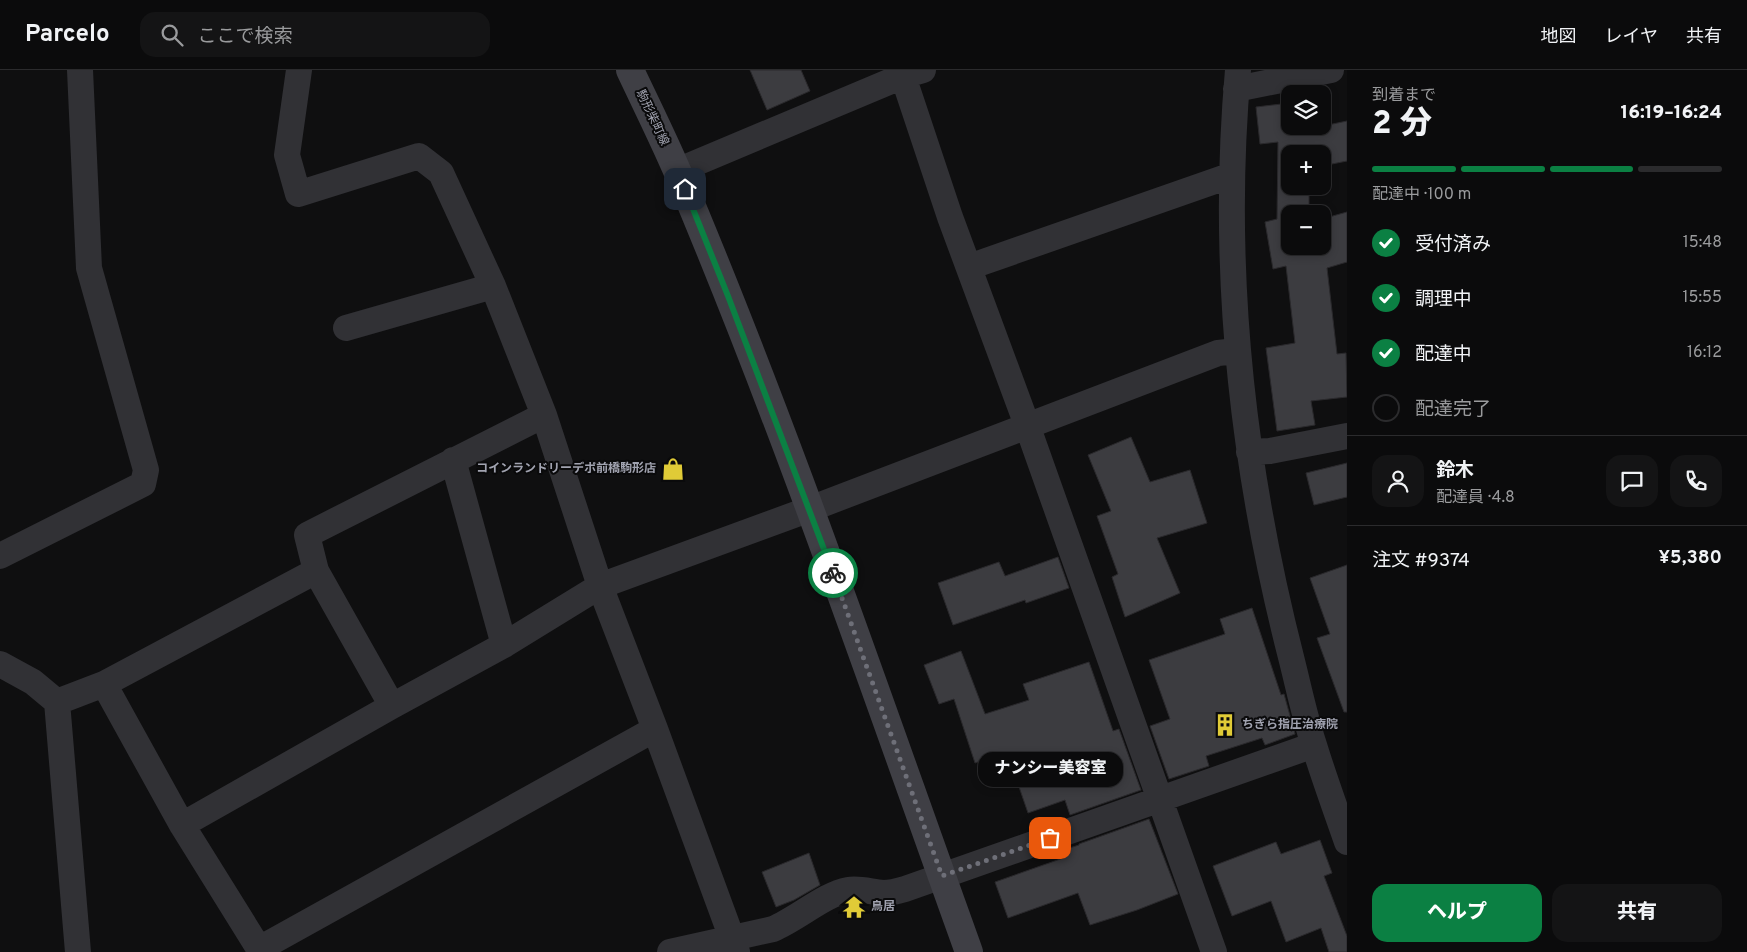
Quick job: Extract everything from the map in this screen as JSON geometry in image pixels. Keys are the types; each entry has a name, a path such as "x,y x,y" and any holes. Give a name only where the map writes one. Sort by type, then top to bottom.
{"main road":[{"name":"駒形柴町線","path":"630,70 677,171 728,296 810,509 969,952"}],"street":[{"path":"0,556 143,484 146,470 89,268 80,70"},
{"path":"299,70 287,155 298,194 419,156 440,172 493,286 544,415 600,586 655,729 734,945"},
{"path":"1331,70 1237,80 1232,176 1233,270 1237,351 1249,452 1274,592 1314,744 1347,842"},
{"path":"677,171 913,73 950,217 1027,425 1214,952"},
{"path":"970,268 1232,176"},
{"path":"346,328 493,286"},
{"path":"182,825 504,645 600,586 810,509 1218,353 1237,351"},
{"path":"392,706 316,571 308,536 544,415"},
{"path":"1249,452 1270,451 1347,436"},
{"path":"453,460 504,645"},
{"path":"56,702 104,684 316,571"},
{"path":"0,664 33,682 56,702 78,952"},
{"path":"104,684 182,825 260,951 655,729"},
{"path":"670,952 734,945 784,925 826,899 848,890 860,889 890,893 1314,744"}],"building":[{"path":"750,70 801,70 810,91 767,110"},
{"path":"1281,104 1281,135 1331,135 1331,124 1347,121 1347,161 1331,164 1331,145 1281,145 1281,195 1309,195 1309,205 1281,205 1281,255 1331,255 1331,216 1347,212 1347,262 1327,268 1337,354 1346,353 1347,397 1311,401 1315,425 1277,431 1266,348 1295,343 1286,266 1273,269 1265,222 1277,219 1278,142 1260,144 1256,107"},
{"path":"1131,437 1150,482 1190,470 1207,523 1157,538 1180,593 1125,617 1112,577 1118,574 1097,516 1111,511 1088,455"},
{"path":"1347,463 1347,497 1314,505 1306,473"},
{"path":"1058,557 1069,588 1026,603 1025,600 953,625 938,583 999,562 1005,576"},
{"path":"1347,565 1347,712 1344,712 1317,638 1330,634 1310,578"},
{"path":"1252,608 1281,695 1284,694 1295,734 1265,745 1262,738 1206,756 1209,766 1169,779 1150,726 1170,719 1149,660 1225,634 1220,619"},
{"path":"961,651 985,714 1029,700 1023,684 1089,662 1113,731 1119,729 1141,790 1070,815 1065,800 1028,813 1007,752 975,763 954,699 939,704 924,665"},
{"path":"1149,819 1178,894 1090,925 1078,893 1008,918 995,882 1066,857 1063,850"},
{"path":"1320,840 1332,873 1324,876 1347,936 1347,952 1329,952 1321,928 1286,942 1271,901 1232,916 1213,866 1276,842 1281,854"},
{"path":"809,853 820,885 794,900 776,907 762,872"}],"way so far":[{"path":"833,573 942,876 1050,838"}],"place":[{"name":"コインランドリーデポ前橋駒形店","path":"673,469"},
{"name":"ちぎら指圧治療院","path":"1225,725"},
{"name":"ナンシー美容室","path":"1050,838"},
{"name":"鳥居","path":"854,907"}],"route":[{"path":"685,189 728,296 833,573"}]}
